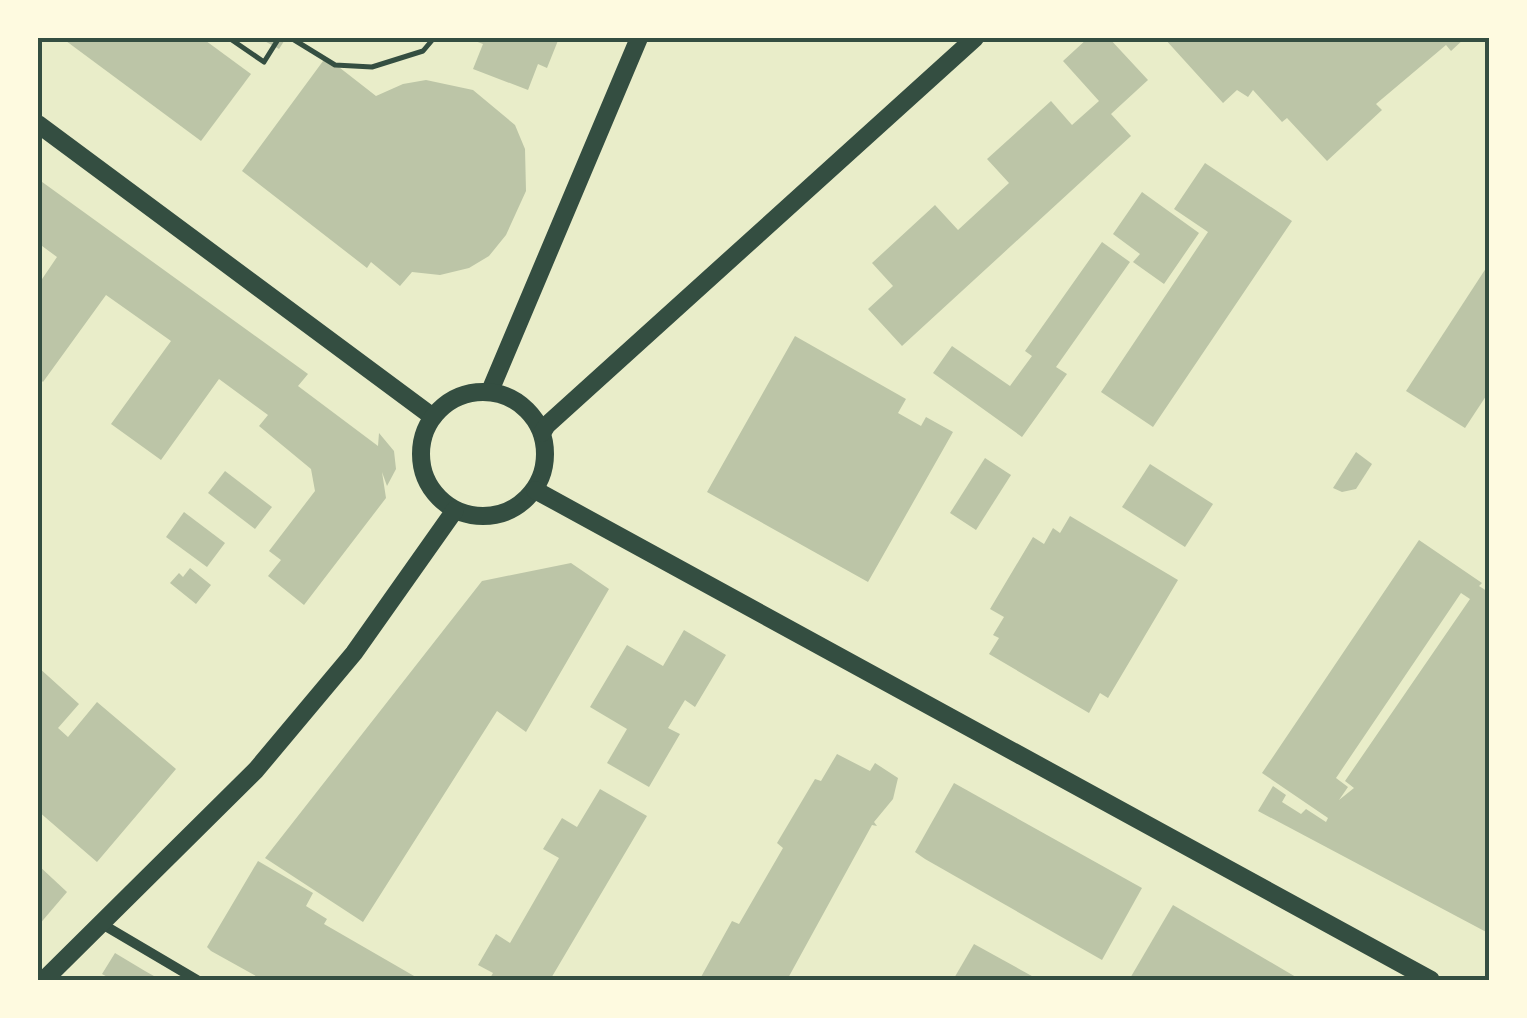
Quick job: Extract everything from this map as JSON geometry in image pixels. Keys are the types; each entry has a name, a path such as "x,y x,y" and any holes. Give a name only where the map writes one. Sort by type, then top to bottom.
{"street":[{"path":"490,392 640,38"},
{"path":"542,432 975,38"},
{"path":"38,124 433,417"},
{"path":"490,392 515,400 532,414 546,448 544,470 535,490 508,512 486,517 455,510 438,498 426,479 421,458 423,436 433,417 448,402 468,393 490,392"},
{"path":"535,490 1431,980"},
{"path":"44,980 256,770 354,653 455,510"},
{"path":"102,924 197,980"}],"path":[{"path":"230,38 264,62 279,38"},
{"path":"291,38 334,66 372,67 423,51 434,38"}],"building":[{"path":"62,38 202,38 251,74 201,141"},
{"path":"259,38 286,38 279,49"},
{"path":"467,38 559,38 547,68 538,64 528,90 473,69 483,44"},
{"path":"1088,38 1109,38 1148,80 1111,114 1131,136 902,346 868,309 893,286 872,263 935,205 958,230 1009,183 987,159 1051,101 1072,125 1099,101 1063,61"},
{"path":"1164,38 1465,38 1451,51 1446,45 1376,104 1382,110 1327,161 1287,118 1282,122 1253,90 1248,97 1237,90 1223,103"},
{"path":"326,57 376,96 403,84 426,80 473,90 515,125 525,149 526,191 506,235 489,256 469,268 440,275 412,272 400,286 371,262 367,268 242,171"},
{"path":"1205,163 1292,221 1153,427 1101,392 1208,232 1174,209"},
{"path":"38,179 308,374 298,386 378,446 379,433 394,451 396,469 387,486 382,472 386,498 304,605 268,576 281,560 269,551 315,491 311,469 259,426 268,415 219,379 161,460 111,424 171,341 106,295 43,382 38,377 38,285 57,257 38,243"},
{"path":"1142,192 1199,233 1164,284 1133,262 1140,254 1113,234"},
{"path":"1102,242 1130,262 1056,367 1067,374 1022,437 933,373 952,346 1010,386 1032,356 1025,351"},
{"path":"1490,262 1490,390 1465,428 1406,391"},
{"path":"795,336 906,399 898,413 921,426 926,417 953,432 868,582 707,492"},
{"path":"1356,452 1372,464 1356,489 1342,492 1333,488"},
{"path":"985,458 1011,475 976,530 950,513"},
{"path":"1150,464 1213,504 1185,547 1122,507"},
{"path":"225,471 272,507 255,529 208,493"},
{"path":"184,512 225,543 207,567 166,537"},
{"path":"1070,516 1178,580 1108,698 1100,693 1089,713 989,654 999,638 993,635 1004,617 990,609 1033,537 1044,544 1053,528 1060,533"},
{"path":"1419,540 1482,583 1479,586 1490,593 1490,934 1258,811 1273,786 1286,795 1282,802 1301,814 1306,809 1326,822 1328,818 1262,773","holes":["1461,593 1470,599 1345,781 1354,788 1339,800 1348,787 1336,778"]},
{"path":"571,563 609,589 526,732 497,711 363,922 265,858 482,581"},
{"path":"190,568 211,585 196,604 170,583"},
{"path":"684,630 726,655 695,707 685,700 668,728 680,734 649,787 607,763 627,729 590,707 627,645 663,666"},
{"path":"38,667 79,704 58,728 68,737 97,702 176,769 97,862 38,811"},
{"path":"837,754 870,771 875,763 898,778 893,799 874,822 877,826 872,825 787,980 706,980 701,977 732,921 739,924 783,848 777,843 815,779 821,781"},
{"path":"954,783 1142,888 1102,960 915,852"},
{"path":"600,789 647,816 550,980 489,980 493,973 478,965 496,934 510,943 559,858 543,849 562,818 577,827"},
{"path":"258,861 313,893 306,906 327,919 324,924 421,980 263,980 211,951 207,947"},
{"path":"38,865 67,892 38,926"},
{"path":"1173,905 1301,980 1129,980"},
{"path":"974,944 1039,980 953,980"},
{"path":"115,953 161,980 113,980 102,974"}]}
